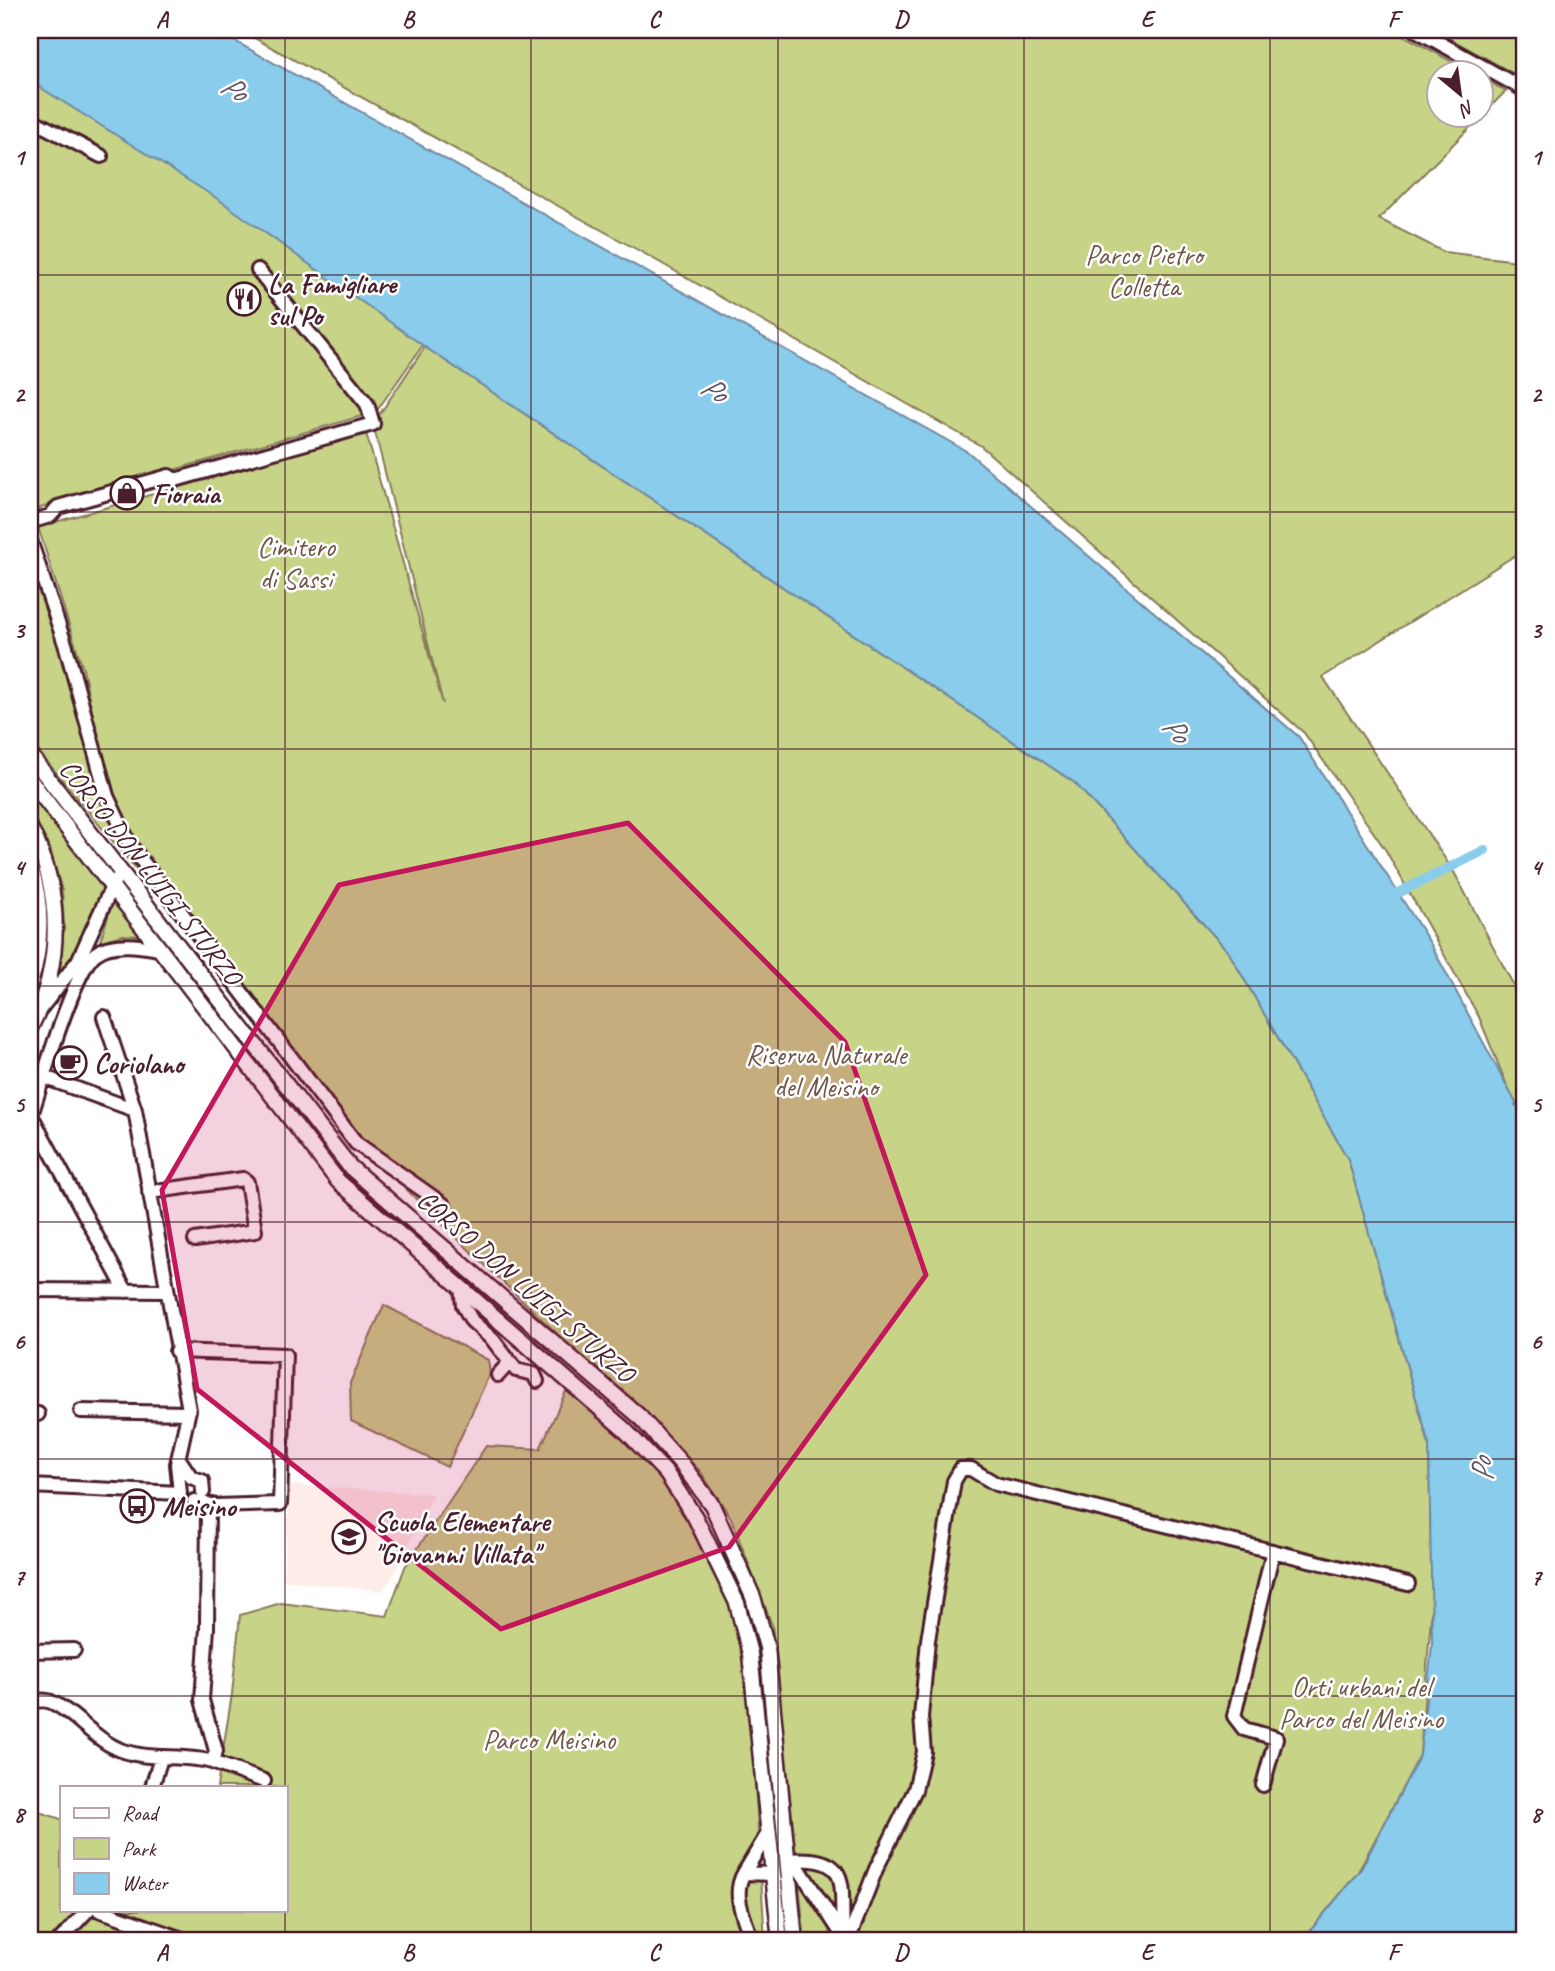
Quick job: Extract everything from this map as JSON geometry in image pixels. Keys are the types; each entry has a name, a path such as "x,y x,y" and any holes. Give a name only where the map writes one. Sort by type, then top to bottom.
{"main road":[{"name":"CORSO DON LUIGI STURZO","path":"30,755 350,1167 639,1416 681,1463 712,1505 752,1597 767,1647 795,1941"},
{"name":"CORSO DON LUIGI STURZO","path":"30,780 338,1181 625,1430 666,1473 695,1517 737,1603 750,1654 780,1941"},
{"path":"30,828 48,869 54,906 54,942 38,1011 30,1028"},
{"path":"30,866 39,919 30,984"}],"street":[{"path":"1416,30 1525,90"},
{"path":"30,118 101,156"},
{"path":"30,522 50,516 58,507 169,476 175,480 373,424 367,404 258,270"},
{"path":"30,540 66,647 107,796 130,845 356,1143 444,1205"},
{"path":"38,1011 78,961 112,889 117,870"},
{"path":"78,961 105,948 134,945 158,948"},
{"path":"92,956 80,978 31,1115 126,1291"},
{"path":"78,961 80,978"},
{"path":"104,1017 135,1110 176,1351 188,1413 178,1457 186,1500 202,1499 227,1504 280,1504 285,1356 176,1351"},
{"path":"30,1072 135,1110"},
{"path":"149,1192 243,1179 247,1182 254,1231 195,1240"},
{"path":"461,1287 463,1304 472,1321 493,1340 516,1370 534,1374 537,1381"},
{"path":"30,1290 166,1292"},
{"path":"498,1375 509,1363"},
{"path":"81,1411 188,1413"},
{"path":"845,1940 915,1790 923,1752 921,1717 928,1640 957,1472 961,1469 971,1469 996,1484 1408,1584"},
{"path":"30,1486 202,1482 207,1628 202,1700 216,1751 212,1762"},
{"path":"1263,1785 1276,1738 1244,1729 1234,1716 1273,1551"},
{"path":"30,1651 74,1650"},
{"path":"30,1701 50,1701 114,1747 161,1758 192,1756 264,1781"},
{"path":"152,1786 161,1758"},
{"path":"752,1941 738,1899 739,1882 768,1833"},
{"path":"789,1860 819,1859 834,1868 841,1886 845,1940"},
{"path":"789,1860 798,1867 845,1940"},
{"path":"744,1873 772,1874"},
{"path":"60,1941 86,1912"},
{"path":"105,1912 188,1941"}],"highlighted area":[{"path":"628,823 845,1042 926,1275 729,1547 501,1629 197,1389 162,1190 339,885"}],"shaded area":[{"name":"Scuola Elementare \"Giovanni Villata\"","path":"290,1485 433,1494 390,1582 380,1591 283,1580"}],"green space":[{"name":"Parco Pietro Colletta","path":"240,30 1394,30 1449,60 1426,60 1426,130 1467,130 1379,219 1444,252 1525,262 1525,549 1323,677 1454,872 1525,1007 1525,1130 1479,1017 1385,849 1304,733 981,446 645,254"},
{"path":"1434,30 1525,30 1525,80 1496,64 1496,60 1489,60"},
{"path":"30,65 430,335 376,412 30,511"},
{"path":"1496,86 1506,91 1496,101"},
{"name":"Riserva Naturale del Meisino","path":"425,347 1075,783 1228,951 1348,1159 1429,1444 1432,1604 1420,1755 1358,1872 1302,1941 805,1941 772,1625 731,1518 700,1471 414,1197 357,1137 30,741 30,550 110,796 83,669 38,527 366,433 443,704 373,424"},
{"path":"30,793 104,889 87,933 60,973 64,926 62,891 50,848 30,813"},
{"path":"113,901 140,936 123,935 100,941"},
{"path":"384,1305 488,1360 490,1373 447,1467 351,1421 350,1383"},
{"name":"Parco Meisino","path":"566,1391 629,1444 657,1475 704,1543 722,1580 736,1619 749,1680 765,1941 30,1941 30,1809 60,1819 60,1912 287,1912 287,1786 217,1786 232,1694 240,1615 281,1603 387,1616 405,1567 486,1446 540,1449"}],"water":[{"name":"Po","path":"30,30 215,30 968,452 1299,737 1430,943 1517,1105 1525,1130 1525,1941 1302,1941 1361,1869 1420,1755 1432,1645 1429,1444 1348,1159 1228,951 1075,783 425,347 218,199 30,81"}],"waterway":[{"path":"1388,898 1485,850"},
{"path":"1515,1105 1525,1101"}],"place":[{"name":"La Famigliare sul Po","path":"244,299"},
{"name":"Fioraia","path":"127,493"},
{"name":"Coriolano","path":"70,1063"},
{"name":"Meisino","path":"137,1506"},
{"name":"Scuola Elementare \"Giovanni Villata\"","path":"349,1537"}],"park label":[{"name":"Cimitero di Sassi","path":"296,562"},
{"name":"Orti urbani del Parco del Meisino","path":"1361,1702"}]}
